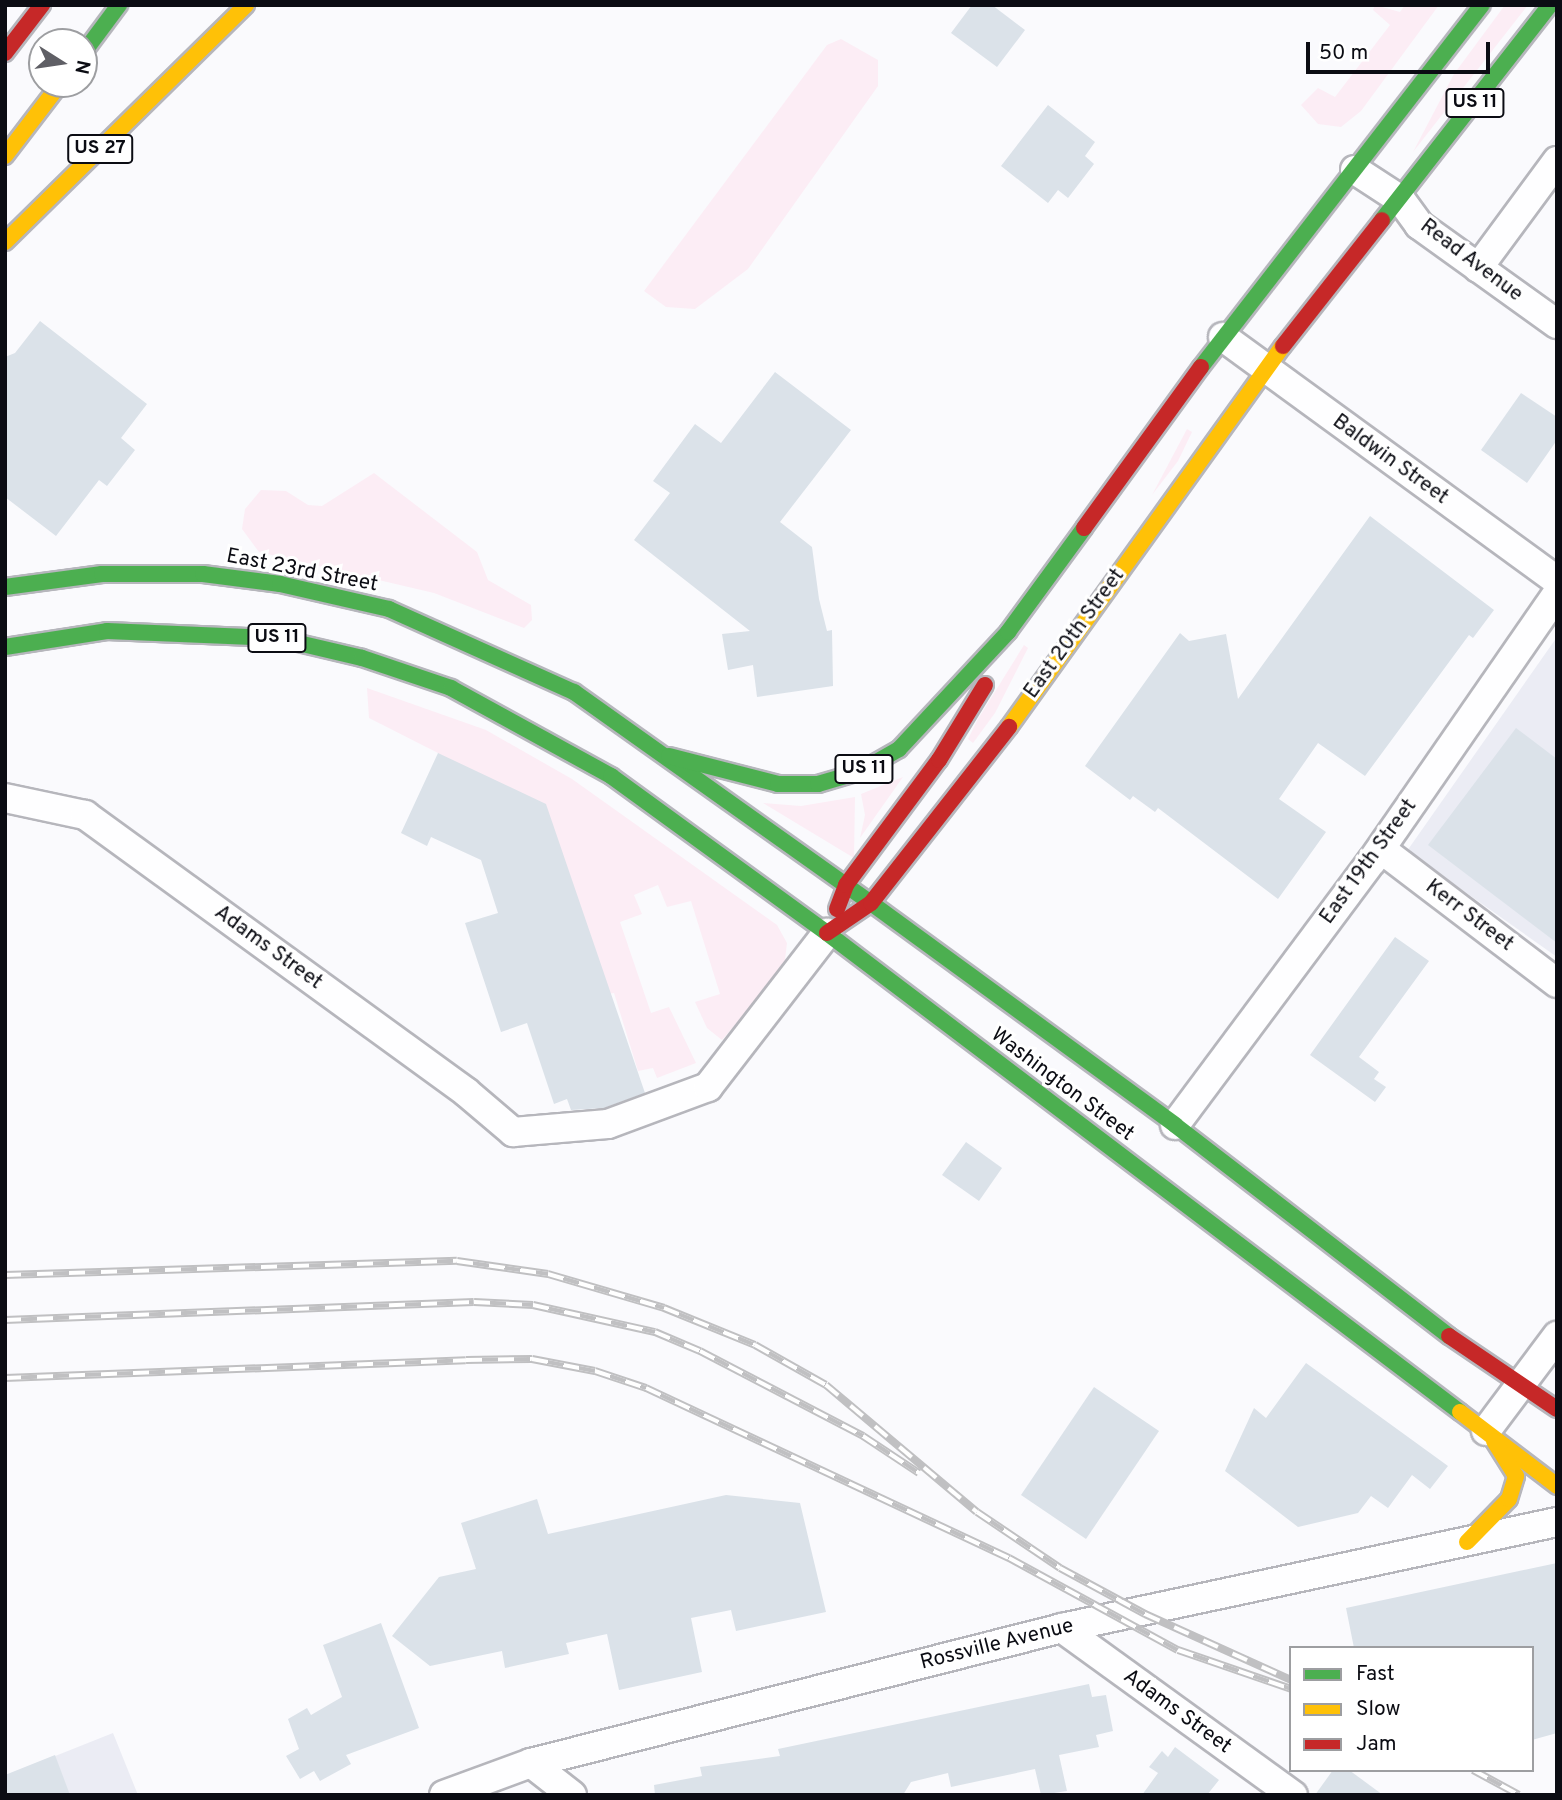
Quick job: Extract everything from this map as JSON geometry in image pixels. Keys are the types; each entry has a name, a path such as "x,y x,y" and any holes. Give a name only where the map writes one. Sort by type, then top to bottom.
{"main road":[{"path":"5,53 42,5"},
{"path":"98,34 120,5"},
{"name":"US 27","path":"5,242 246,5"},
{"path":"194,57 266,5"},
{"name":"US 11","path":"669,756 778,784 818,783 859,772 899,749 935,715 1008,632 1223,337 1482,5"},
{"name":"East 20th Street","path":"827,933 871,903 991,752 1265,369 1401,200 1550,5"},
{"path":"5,156 49,98"},
{"name":"East 23rd Street","path":"5,587 102,574 203,575 280,584 389,609 574,692"},
{"name":"Washington Street","path":"5,647 107,631 276,638 362,658 452,688 533,730 611,776 827,933 1557,1486"},
{"path":"827,933 846,885 939,760 984,688 1008,632"},
{"name":"Washington Street","path":"574,692 669,756 1175,1125 1469,1352 1557,1409"},
{"path":"1467,1542 1509,1499 1516,1476 1486,1432"}],"street":[{"path":"1478,268 1548,190 1557,160"},
{"name":"Read Avenue","path":"1355,170 1401,200 1419,225 1557,324"},
{"name":"Baldwin Street","path":"1223,337 1557,581"},
{"name":"East 19th Street","path":"1175,1125 1381,849 1557,594"},
{"name":"Adams Street","path":"5,798 85,816 466,1092 513,1132"},
{"name":"Kerr Street","path":"1381,849 1557,983"},
{"name":"East 20th Street","path":"513,1132 608,1124 708,1087 827,933"},
{"path":"1486,1432 1557,1336"},
{"name":"Rossville Avenue","path":"444,1795 530,1763 1062,1628 1557,1522"},
{"name":"Adams Street","path":"1062,1628 1261,1786 1293,1795"},
{"path":"530,1763 572,1795"}],"shaded area":[{"path":"1375,5 1400,12 1405,5 1439,5 1361,111 1341,127 1318,124 1301,105 1318,88 1335,97 1390,25 1373,10"},
{"path":"1505,5 1528,5 1413,152 1454,74"},
{"path":"841,39 878,60 878,86 748,269 695,309 666,307 644,291 827,45"},
{"path":"1187,429 1192,432 1178,461 1152,495"},
{"path":"374,473 477,552 488,580 531,605 532,620 524,628 434,593 259,552 242,529 245,509 261,490 286,491 308,505 322,506"},
{"path":"1557,637 1557,957 1407,851"},
{"path":"1024,645 1028,648 995,713 973,743 968,739 978,719"},
{"path":"367,688 486,730 572,779 777,925 787,943 784,968 722,1040 707,1028 695,1002 720,994 691,901 667,907 658,885 634,895 642,914 620,922 651,1013 669,1007 696,1063 657,1078 653,1068 638,1071 614,993 608,994 438,753 369,718"},
{"path":"903,777 860,838 865,815 861,794"},
{"path":"855,797 854,858 763,803 801,806"},
{"path":"113,1733 138,1795 5,1795 5,1776"}],"building":[{"path":"972,5 992,5 1025,30 997,67 951,33"},
{"path":"1048,105 1095,142 1085,156 1094,164 1068,198 1058,190 1048,203 1001,166"},
{"path":"40,321 147,404 121,438 135,450 107,486 99,480 56,536 5,497 5,357 15,353"},
{"path":"775,372 851,430 780,522 812,547 819,599 827,631 832,630 833,686 757,697 753,665 728,670 722,634 750,631 634,540 670,493 653,481 695,424 721,443"},
{"path":"1521,393 1557,417 1557,440 1527,483 1481,450"},
{"path":"1370,516 1494,610 1473,638 1469,635 1365,776 1318,743 1279,799 1326,832 1278,899 1158,808 1155,812 1133,796 1130,800 1085,766 1180,633 1189,641 1226,634 1238,699"},
{"path":"1516,728 1557,759 1557,943 1428,845"},
{"path":"438,753 546,804 645,1093 604,1108 571,1110 567,1099 554,1104 527,1023 501,1032 465,923 498,913 481,860 431,837 427,846 401,833"},
{"path":"1395,937 1429,961 1359,1057 1379,1072 1374,1079 1386,1087 1375,1102 1310,1055"},
{"path":"966,1142 1002,1168 979,1201 942,1175"},
{"path":"1306,1363 1448,1466 1430,1489 1412,1475 1388,1508 1371,1496 1358,1513 1298,1527 1225,1471 1254,1408 1266,1418"},
{"path":"1094,1387 1159,1431 1086,1539 1021,1495"},
{"path":"726,1495 800,1503 826,1612 736,1631 731,1610 691,1618 702,1672 619,1690 607,1634 566,1643 569,1654 505,1668 502,1651 430,1666 392,1636 439,1577 476,1569 461,1523 537,1499 548,1534"},
{"path":"1557,1563 1557,1733 1534,1739 1534,1646 1354,1646 1346,1608"},
{"path":"381,1623 419,1728 346,1755 351,1764 320,1781 314,1771 300,1779 286,1756 299,1749 288,1719 307,1708 311,1715 342,1697 323,1645"},
{"path":"1089,1684 1092,1697 1106,1695 1113,1731 1096,1735 1099,1747 1059,1755 1067,1791 1041,1795 1035,1769 951,1787 948,1773 911,1782 903,1795 655,1795 654,1785 702,1776 700,1767 780,1756 778,1749"},
{"path":"1175,1747 1219,1780 1207,1795 1142,1795 1158,1773 1149,1767 1162,1751 1168,1757"},
{"path":"55,1755 70,1795 5,1795 5,1775"},
{"path":"1332,1772 1352,1772 1383,1795 1315,1795"}],"railway":[{"path":"5,1275 457,1261 548,1274 664,1308 755,1345 826,1385 977,1512 1060,1568 1145,1614 1289,1679"},
{"path":"5,1320 474,1302 533,1305 655,1332 700,1351 863,1436 919,1473"},
{"path":"5,1378 532,1359 595,1371 646,1388 1009,1558 1178,1650 1289,1688"},
{"path":"1477,1772 1519,1795"}],"traffic: fast":[{"path":"98,33 119,5"},
{"path":"1201,367 1482,5"},
{"path":"1382,220 1550,5"},
{"path":"669,756 778,784 818,784 859,772 899,749 1008,632 1084,528"},
{"path":"5,587 102,574 203,574 280,584 389,609 574,692 871,903"},
{"path":"5,647 107,631 277,638 362,658 451,688 611,776 827,933"},
{"path":"871,903 1175,1125 1449,1336"},
{"path":"827,933 1460,1412"}],"traffic: slow":[{"path":"5,242 246,5"},
{"path":"5,156 49,98"},
{"path":"1009,727 1283,346"},
{"path":"1460,1412 1557,1486"},
{"path":"1467,1542 1509,1499 1516,1476 1494,1441"}],"traffic: jam":[{"path":"5,53 42,5"},
{"path":"1283,346 1382,220"},
{"path":"1084,528 1201,367"},
{"path":"837,909 846,885 939,760 985,685"},
{"path":"827,933 871,903 1009,727"},
{"path":"1449,1336 1557,1409"}]}
